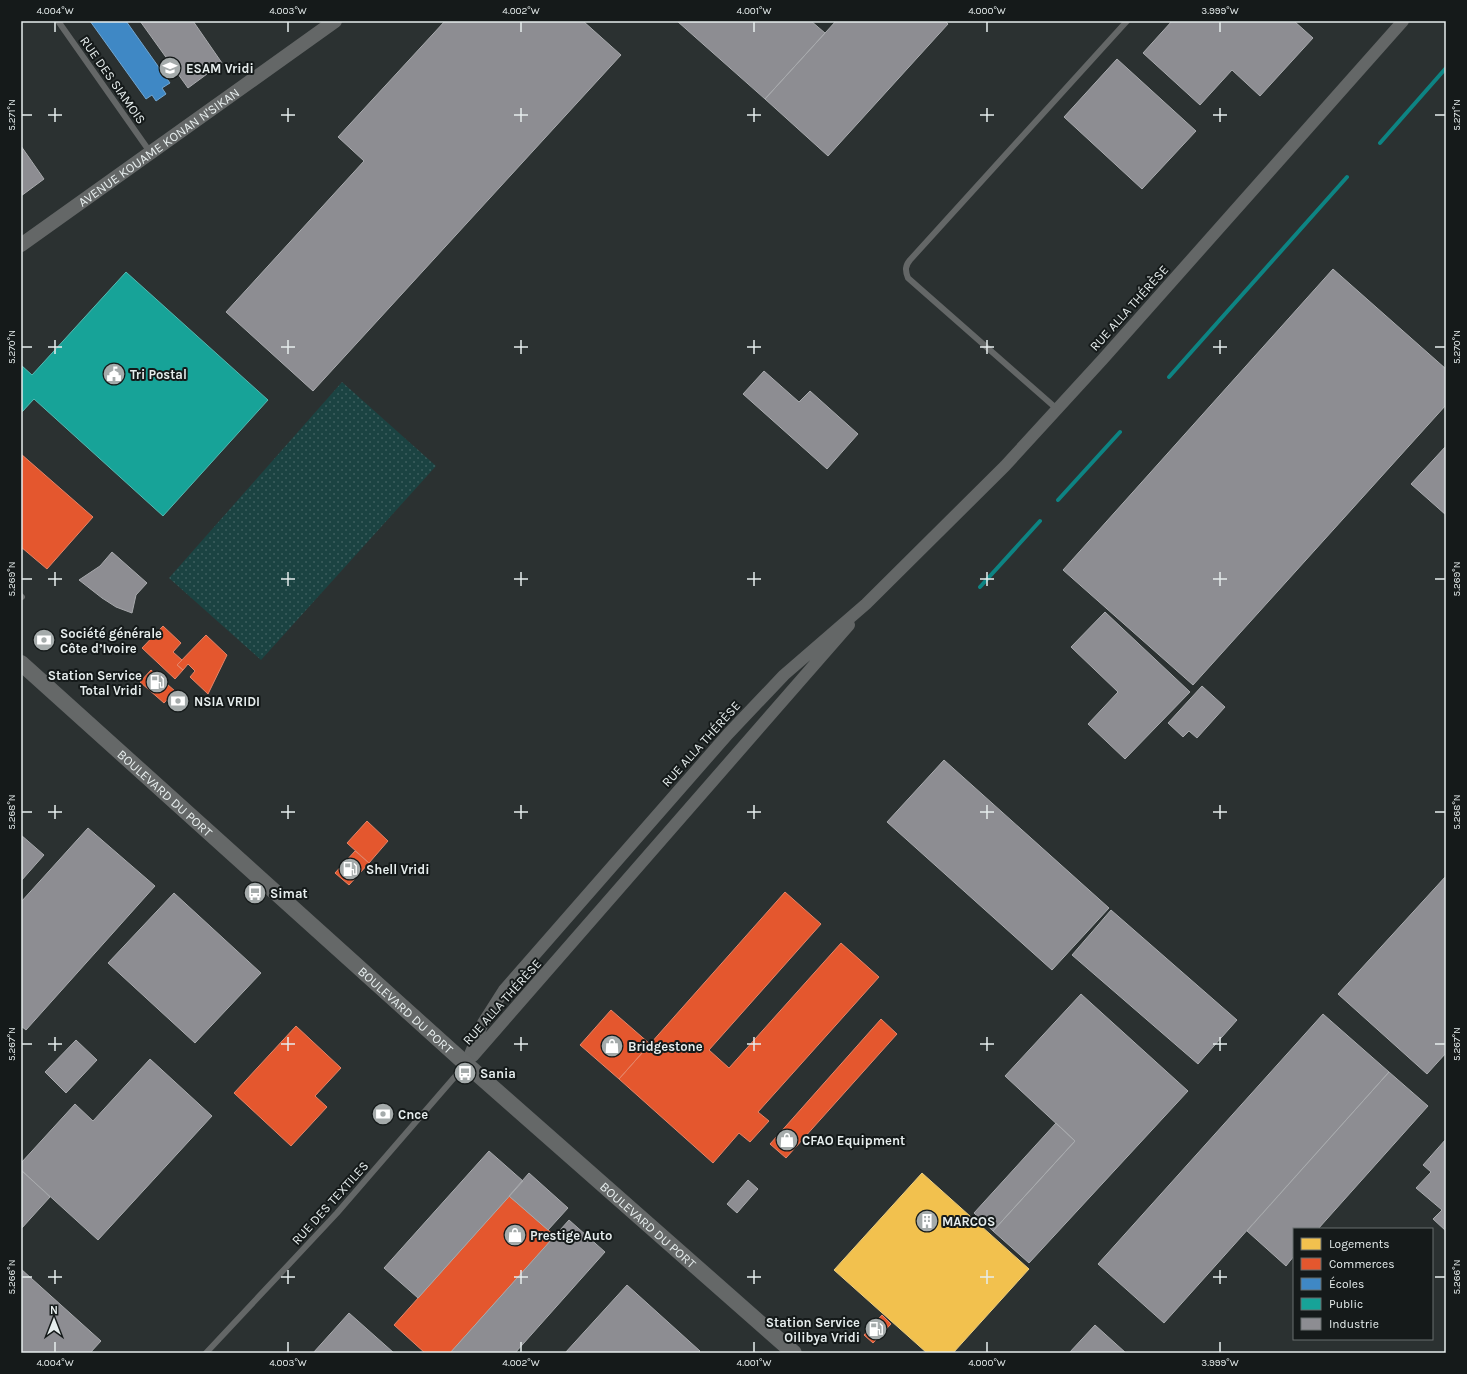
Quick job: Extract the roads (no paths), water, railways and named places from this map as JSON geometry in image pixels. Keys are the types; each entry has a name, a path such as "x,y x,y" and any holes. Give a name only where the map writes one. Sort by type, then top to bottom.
{"main road":[{"name":"BOULEVARD DU PORT","path":"21,663 466,1064 794,1353"}],"street":[{"name":"AVENUE KOUAME KONAN N'SIKAN","path":"21,245 335,21"},
{"name":"RUE ALLA THÉRÈSE","path":"466,1064 482,1023 504,990 728,734 784,675 866,604 1005,466 1403,21"},
{"name":"RUE ALLA THÉRÈSE","path":"466,1064 822,659 866,604"}],"lane":[{"name":"RUE DES SIAMOIS","path":"58,21 150,152"},
{"path":"1057,409 908,278 905,270 906,264 1127,21"},
{"name":"RUE DES TEXTILES","path":"206,1353 337,1213 466,1064"}],"waterway":[{"path":"1380,143 1446,68"},
{"path":"1169,377 1347,177"},
{"path":"1058,500 1120,432"},
{"path":"980,587 1040,521"}],"place":[{"name":"ESAM Vridi","path":"170,68"},
{"name":"Tri Postal","path":"114,374"},
{"name":"Société générale Côte d’Ivoire","path":"44,640"},
{"name":"Station Service Total Vridi","path":"157,682"},
{"name":"NSIA VRIDI","path":"178,701"},
{"name":"Shell Vridi","path":"350,869"},
{"name":"Simat","path":"255,893"},
{"name":"Bridgestone","path":"612,1046"},
{"name":"Sania","path":"465,1073"},
{"name":"Cnce","path":"383,1114"},
{"name":"CFAO Equipment","path":"787,1140"},
{"name":"MARCOS","path":"927,1221"},
{"name":"Prestige Auto","path":"515,1235"},
{"name":"Station Service Oilibya Vridi","path":"876,1329"}]}
